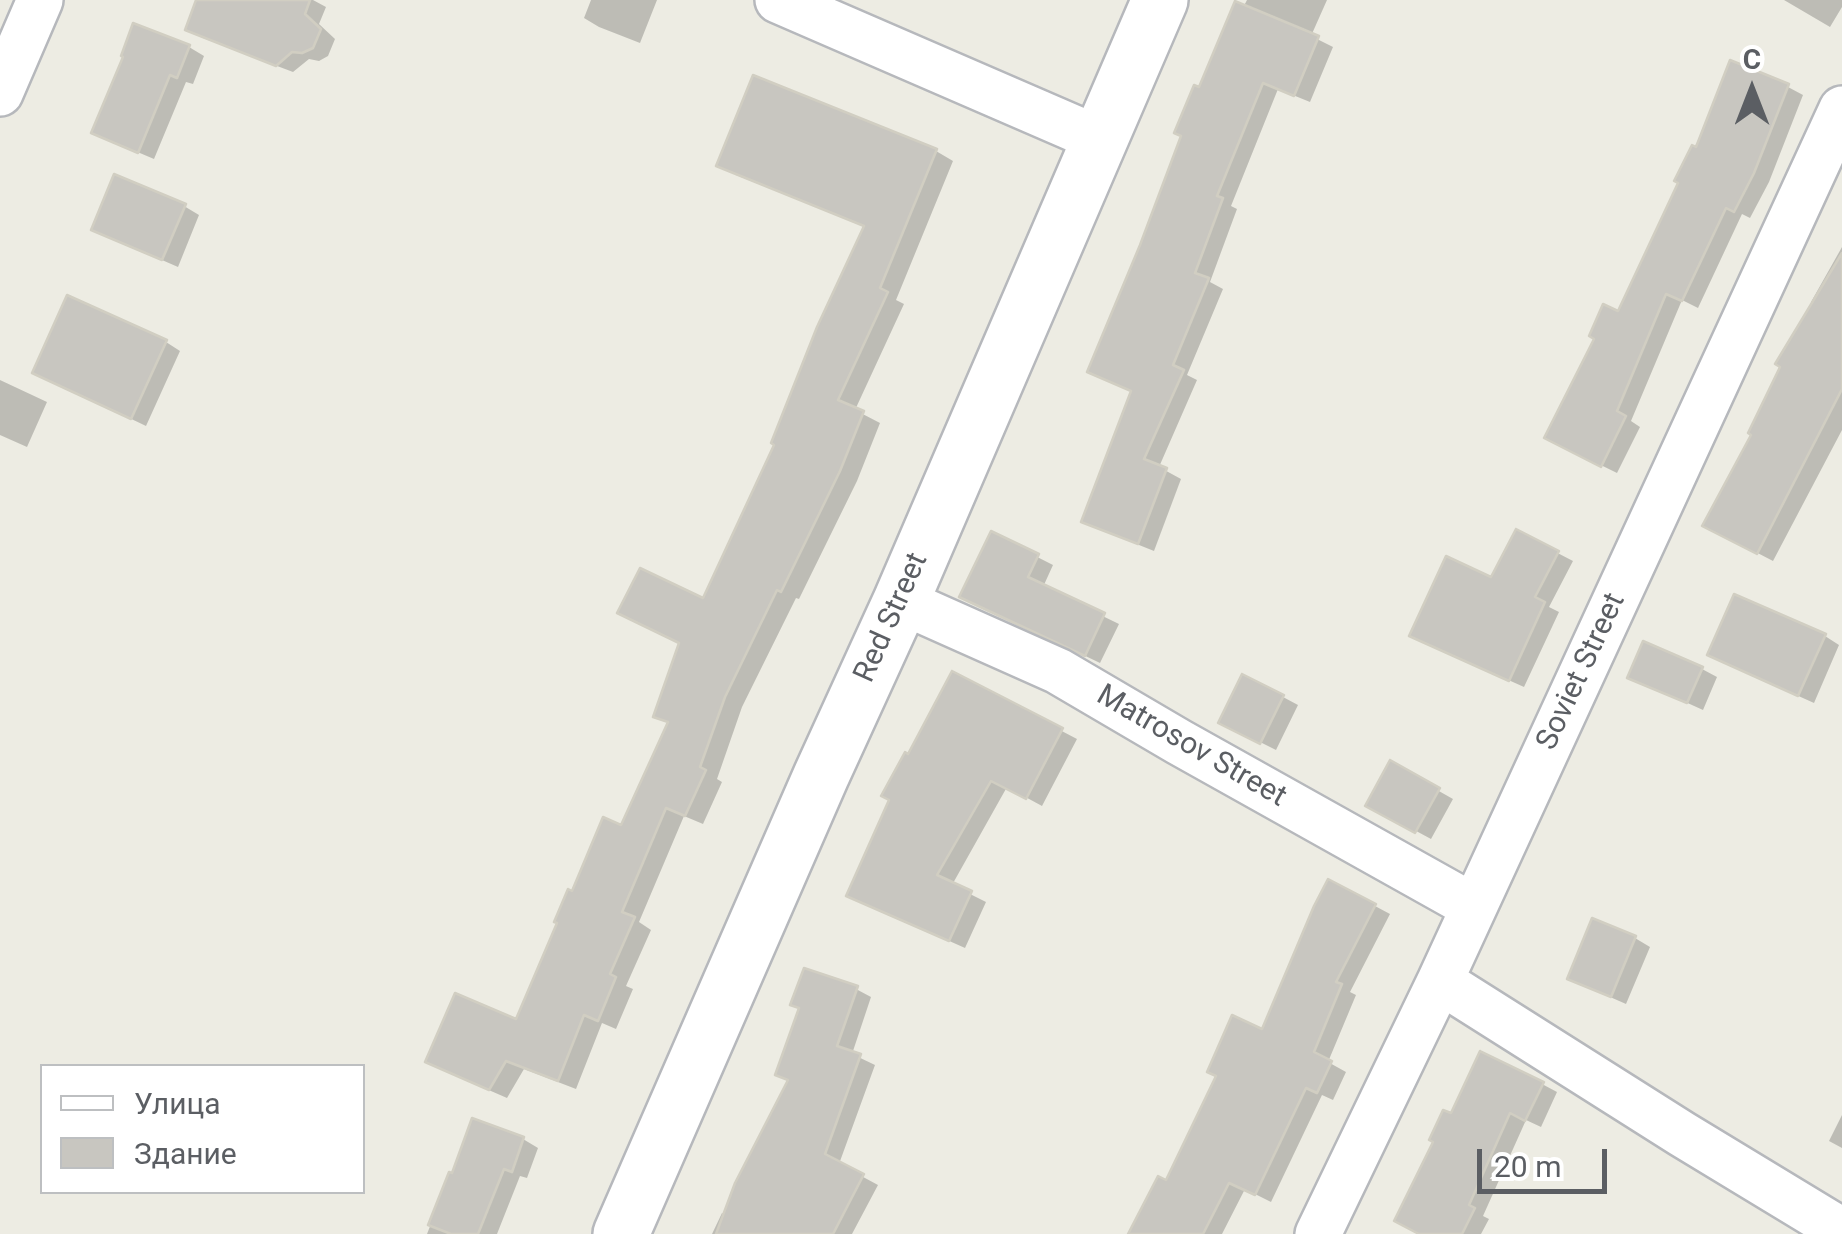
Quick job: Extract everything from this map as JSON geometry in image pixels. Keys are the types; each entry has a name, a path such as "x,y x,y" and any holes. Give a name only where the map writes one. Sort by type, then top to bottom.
{"street":[{"path":"0,93 40,0"},
{"path":"778,0 1101,140"},
{"name":"Red Street","path":"621,1234 1160,0"},
{"name":"Soviet Street","path":"1318,1234 1440,981 1842,109"},
{"name":"Matrosov Street","path":"900,601 1058,671 1474,907"},
{"path":"1440,981 1842,1232"}],"building":[{"path":"196,0 310,0 305,14 321,29 313,48 292,52 276,66 185,30"},
{"path":"1235,1 1319,36 1294,96 1263,83 1217,196 1223,198 1195,273 1209,278 1173,365 1184,370 1144,459 1167,468 1138,544 1081,522 1131,391 1087,372 1181,136 1174,133 1194,85 1199,87"},
{"path":"133,23 190,45 177,78 170,75 138,153 91,133"},
{"path":"1730,60 1789,84 1754,173 1734,212 1726,208 1682,301 1666,294 1617,411 1626,416 1601,467 1544,438 1594,339 1589,336 1603,304 1618,311 1678,183 1674,181 1692,145 1696,147"},
{"path":"753,75 937,149 880,288 888,292 838,400 864,411 840,471 725,697 700,767 706,770 685,816 666,808 622,912 635,917 610,974 616,977 598,1021 584,1015 558,1081 506,1061 489,1090 425,1062 455,993 516,1019 568,889 572,891 603,817 621,825 668,722 653,717 679,643 617,613 640,568 703,598 774,445 771,443 817,327 864,226 716,166"},
{"path":"114,174 186,204 162,260 91,230"},
{"path":"1842,253 1842,389 1757,554 1702,526 1751,435 1748,433 1780,367 1775,364"},
{"path":"67,295 167,340 131,419 32,373"},
{"path":"1516,529 1559,551 1535,597 1545,602 1509,681 1409,636 1446,556 1491,577"},
{"path":"991,531 1039,554 1028,577 1105,613 1085,656 959,597"},
{"path":"1734,594 1826,634 1798,696 1707,655"},
{"path":"1643,641 1703,667 1687,703 1627,678"},
{"path":"952,671 1063,728 1026,799 991,781 937,875 972,891 949,941 846,896 889,800 881,796"},
{"path":"1242,674 1284,695 1260,744 1218,723"},
{"path":"1390,760 1440,788 1415,833 1365,806"},
{"path":"1328,879 1376,904 1336,982 1342,984 1314,1052 1332,1061 1317,1093 1306,1088 1255,1195 1229,1183 1203,1234 1128,1234 1158,1176 1166,1180 1216,1076 1207,1072 1232,1015 1262,1029"},
{"path":"1592,918 1636,936 1611,997 1567,979"},
{"path":"804,968 858,986 837,1046 861,1054 825,1154 864,1174 833,1234 716,1234 735,1183 788,1080 775,1075 799,1008 790,1005"},
{"path":"1480,1051 1544,1082 1525,1121 1510,1113 1469,1205 1475,1208 1462,1234 1419,1234 1394,1221 1433,1142 1429,1140 1443,1110 1451,1113"},
{"path":"472,1118 524,1137 512,1172 504,1169 478,1234 451,1234 428,1225"}]}
